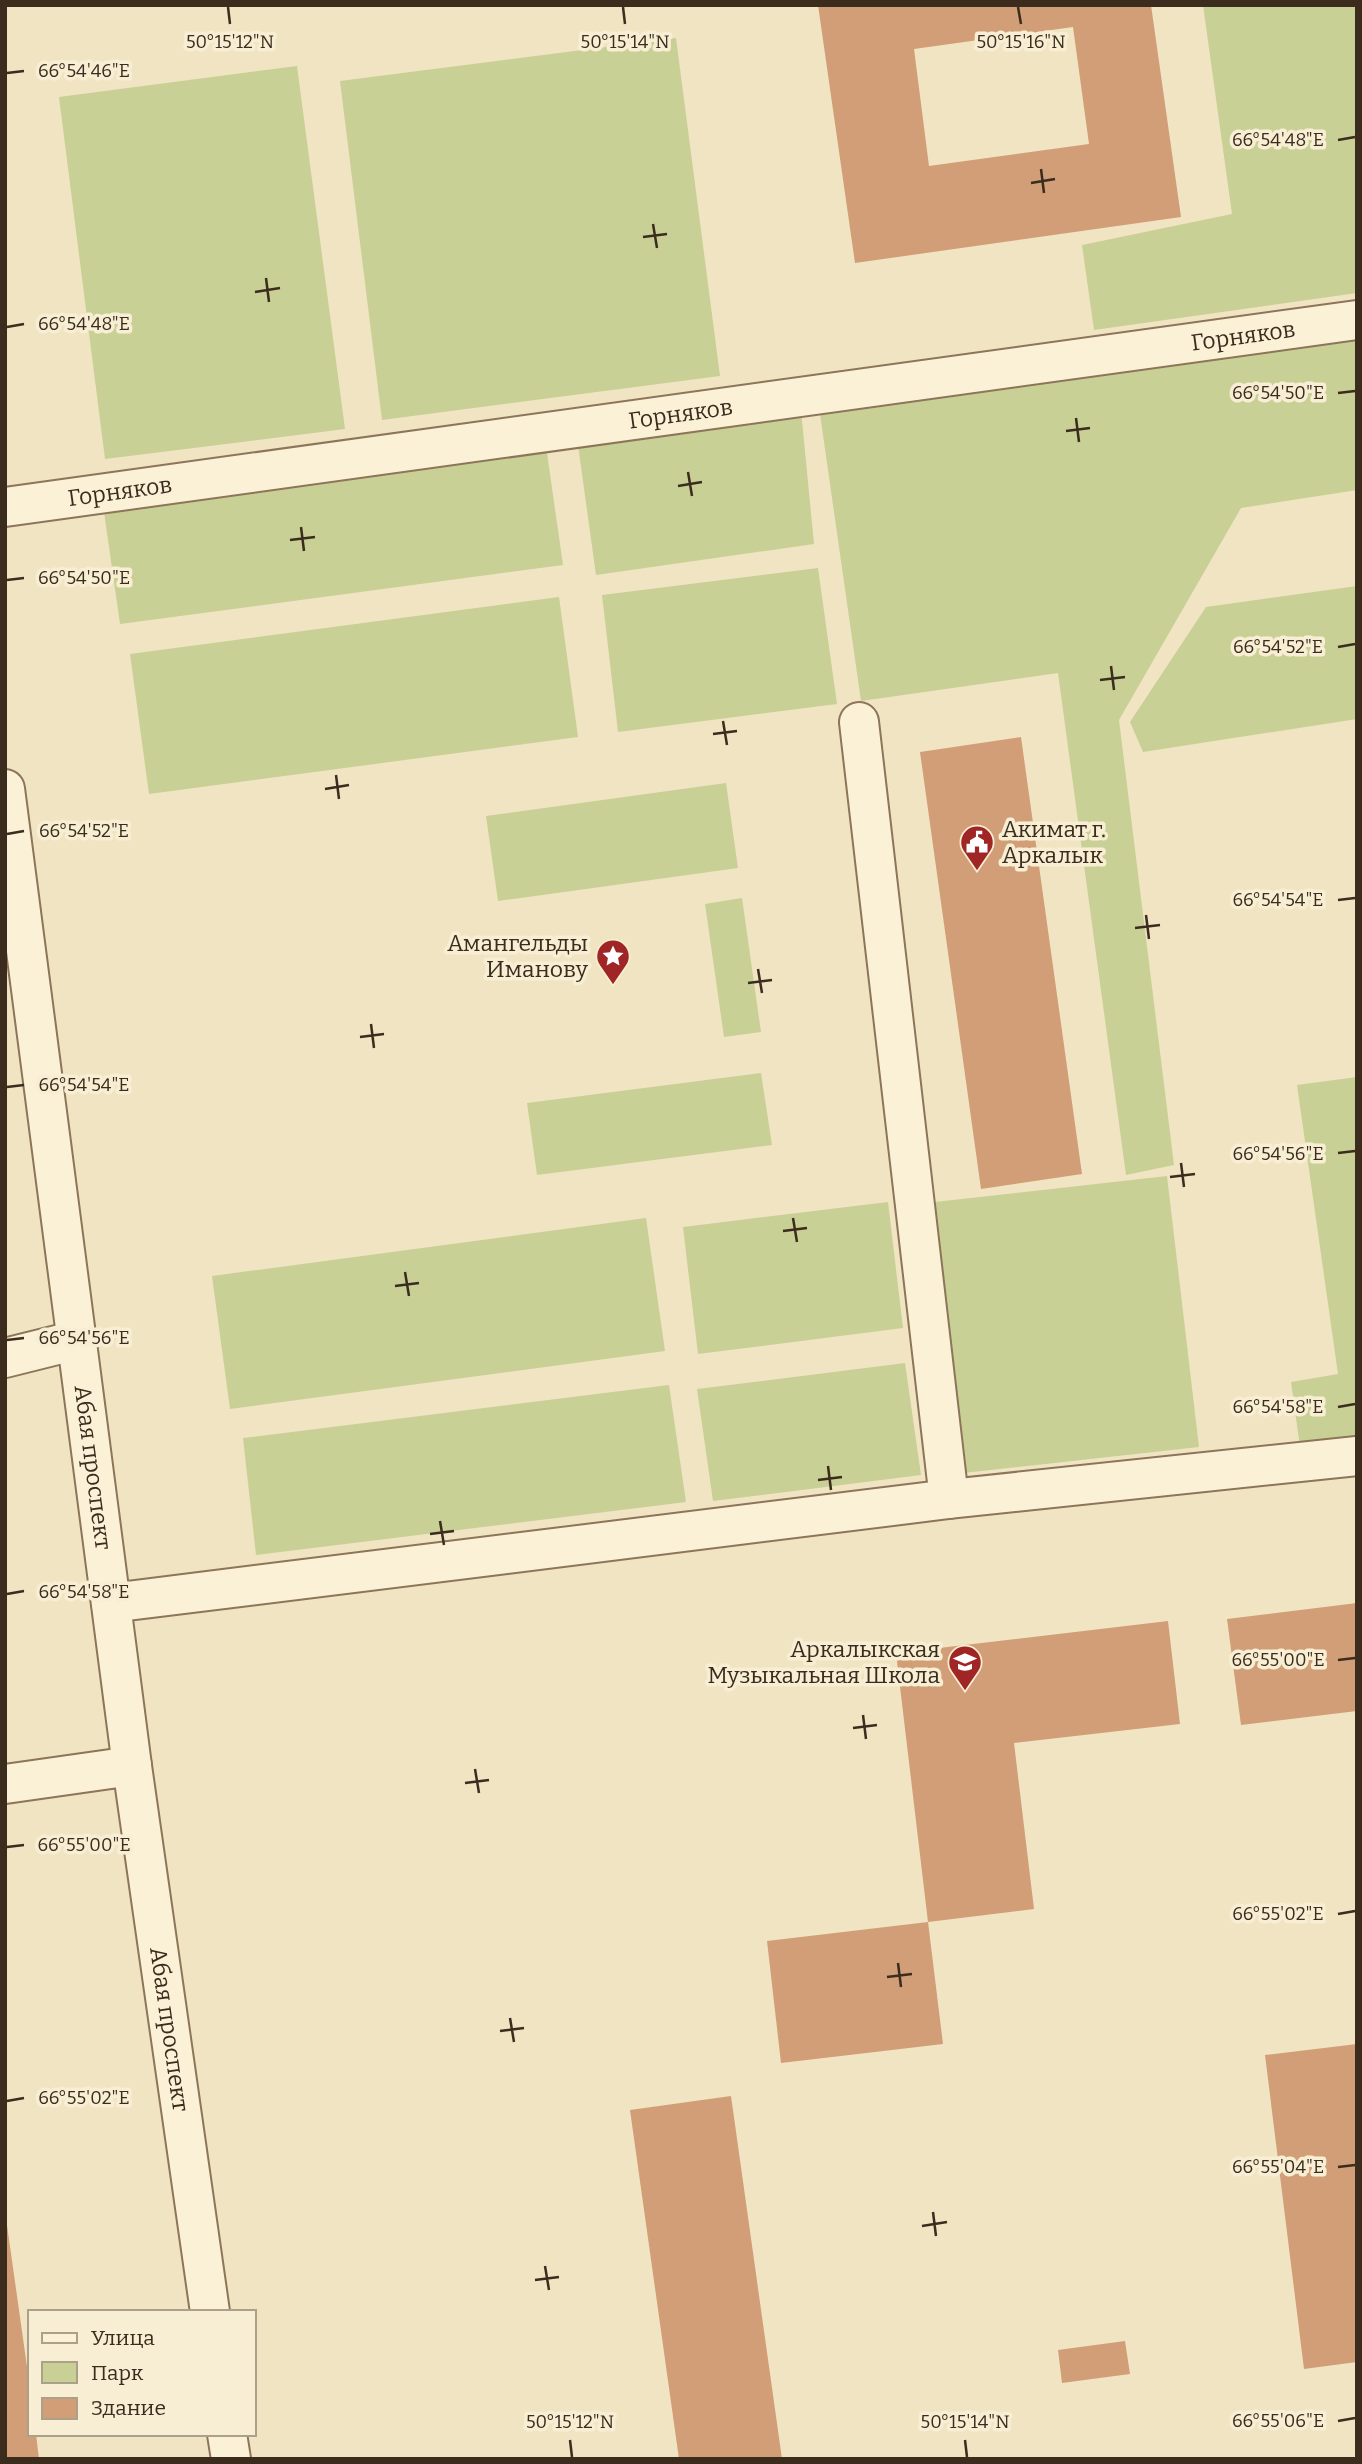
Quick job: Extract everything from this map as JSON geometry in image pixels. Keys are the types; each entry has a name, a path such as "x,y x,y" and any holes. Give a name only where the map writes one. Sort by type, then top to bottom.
{"street":[{"name":"Горняков","path":"5,507 1357,320"},
{"path":"859,722 949,1499"},
{"name":"Абая проспект","path":"5,789 132,1766 210,2310"},
{"path":"5,1358 77,1340"},
{"path":"111,1603 949,1499 1357,1457"},
{"path":"5,1784 132,1766"},
{"path":"227,2436 231,2459"}],"green space":[{"path":"1203,5 1357,5 1357,293 1094,330 1082,245 1232,214"},
{"path":"676,38 720,376 382,420 340,81"},
{"path":"297,66 345,429 105,459 59,97"},
{"path":"1357,339 1357,490 1241,508 1119,720 1174,1165 1126,1175 1058,673 861,701 820,414"},
{"path":"801,410 814,544 596,575 577,438"},
{"path":"545,439 563,565 120,624 102,498"},
{"path":"818,568 837,704 618,732 602,595"},
{"path":"1357,586 1357,719 1143,752 1130,722 1206,607"},
{"path":"559,597 578,737 149,794 130,654"},
{"path":"726,783 738,868 498,901 486,816"},
{"path":"742,898 761,1032 724,1037 705,904"},
{"path":"761,1073 772,1145 537,1175 527,1103"},
{"path":"1357,1077 1357,1448 1301,1454 1291,1382 1338,1374 1297,1085"},
{"path":"1167,1176 1199,1447 954,1474 926,1203"},
{"path":"888,1202 903,1328 698,1354 683,1227"},
{"path":"646,1218 665,1351 230,1409 212,1276"},
{"path":"905,1363 921,1475 713,1501 697,1389"},
{"path":"669,1385 686,1502 256,1555 243,1438"}],"building":[{"path":"818,5 1151,5 1181,217 855,263","holes":["1073,27 1089,144 929,166 914,49"]},
{"path":"1021,737 1082,1174 981,1189 920,752"},
{"path":"1357,1603 1357,1711 1241,1725 1227,1619"},
{"path":"1168,1621 1180,1724 1014,1743 1034,1909 928,1922 896,1653"},
{"path":"928,1922 943,2044 781,2063 767,1941"},
{"path":"1357,2044 1357,2362 1304,2369 1265,2055"},
{"path":"731,2096 782,2459 679,2459 630,2110"},
{"path":"5,2211 28,2374 28,2436 36,2436 39,2459 5,2459"},
{"path":"1125,2341 1130,2374 1062,2383 1058,2350"}],"place":[{"name":"Акимат г. Аркалык","path":"977,872"},
{"name":"Амангельды Иманову","path":"613,986"},
{"name":"Аркалыкская Музыкальная Школа","path":"965,1692"}]}
